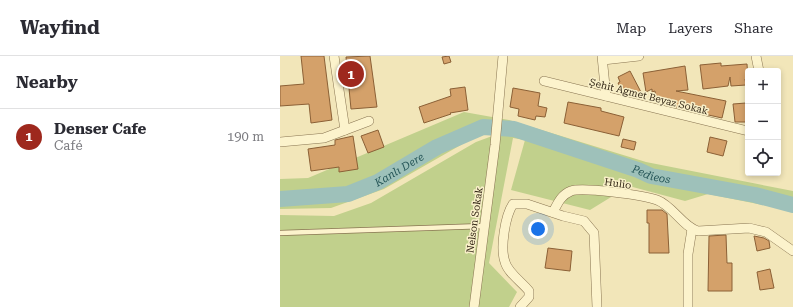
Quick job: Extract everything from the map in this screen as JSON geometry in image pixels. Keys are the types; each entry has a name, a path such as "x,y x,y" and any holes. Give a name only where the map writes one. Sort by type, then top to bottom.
{"street":[{"path":"334,56 345,130"},
{"name":"Nelson Sokak","path":"474,307 496,135 503,56"},
{"path":"606,96 603,58 639,56"},
{"path":"756,56 758,68"},
{"name":"Şehit Agmet Beyaz Sokak","path":"544,81 745,130"},
{"path":"280,142 324,138 369,121"},
{"name":"Hulio","path":"553,212 561,197 571,191 590,190 657,200 674,211 692,229"},
{"path":"524,305 529,297 529,291 505,263 504,248 507,213 513,204 527,204 563,216 584,221 594,233 597,307"},
{"path":"688,307 688,254 692,229 698,231 749,228 766,232 793,251"}],"lane":[{"path":"280,234 484,226"}],"green space":[{"path":"464,112 509,120 646,162 793,191 793,211 708,194 685,201 629,186 590,210 511,190 525,140 513,138 489,263 517,292 509,307 280,307 280,215 334,216 371,203 476,142 495,135 485,134 473,138 384,189 331,208 280,209 280,179 308,178"}],"building":[{"path":"301,56 324,56 332,120 311,123 309,104 280,106 280,86 304,84"},
{"path":"370,56 377,107 351,109 346,57"},
{"path":"449,56 451,62 444,64 442,57"},
{"path":"721,63 721,66 747,64 747,68 745,68 745,85 731,86 730,77 728,86 703,89 700,65"},
{"path":"685,66 688,90 676,91 726,101 722,118 704,114 704,112 670,106 671,100 656,101 655,91 652,92 652,89 646,92 643,73"},
{"path":"630,71 642,94 636,97 631,92 624,94 618,83 620,82 618,77"},
{"path":"465,87 468,110 450,113 451,114 424,123 419,107 451,96 450,89"},
{"path":"513,88 540,93 538,106 547,108 545,117 536,116 535,120 518,116 519,109 510,107"},
{"path":"568,102 601,108 601,111 624,117 619,136 564,123"},
{"path":"745,103 745,122 735,122 733,104"},
{"path":"378,130 384,147 368,153 361,136"},
{"path":"353,136 358,169 339,172 339,167 311,171 308,149 335,145 335,140"},
{"path":"710,137 727,141 723,156 707,152"},
{"path":"623,139 636,142 634,150 621,147"},
{"path":"647,210 662,210 667,214 669,253 649,253 649,223 647,223"},
{"path":"726,235 727,263 732,263 732,291 708,291 709,236"},
{"path":"754,236 764,238 769,241 770,248 757,251"},
{"path":"548,248 572,251 570,271 545,268"},
{"path":"770,269 774,288 760,290 757,272"}],"waterway":[{"name":"Pedieos","path":"280,199 348,194 378,182 437,147 483,127 514,129 638,170 651,176 755,195 793,205"}],"place":[{"name":"Denser Cafe","path":"351,74"}],"water label":[{"name":"Kanlı Dere","path":"399,169"}]}
